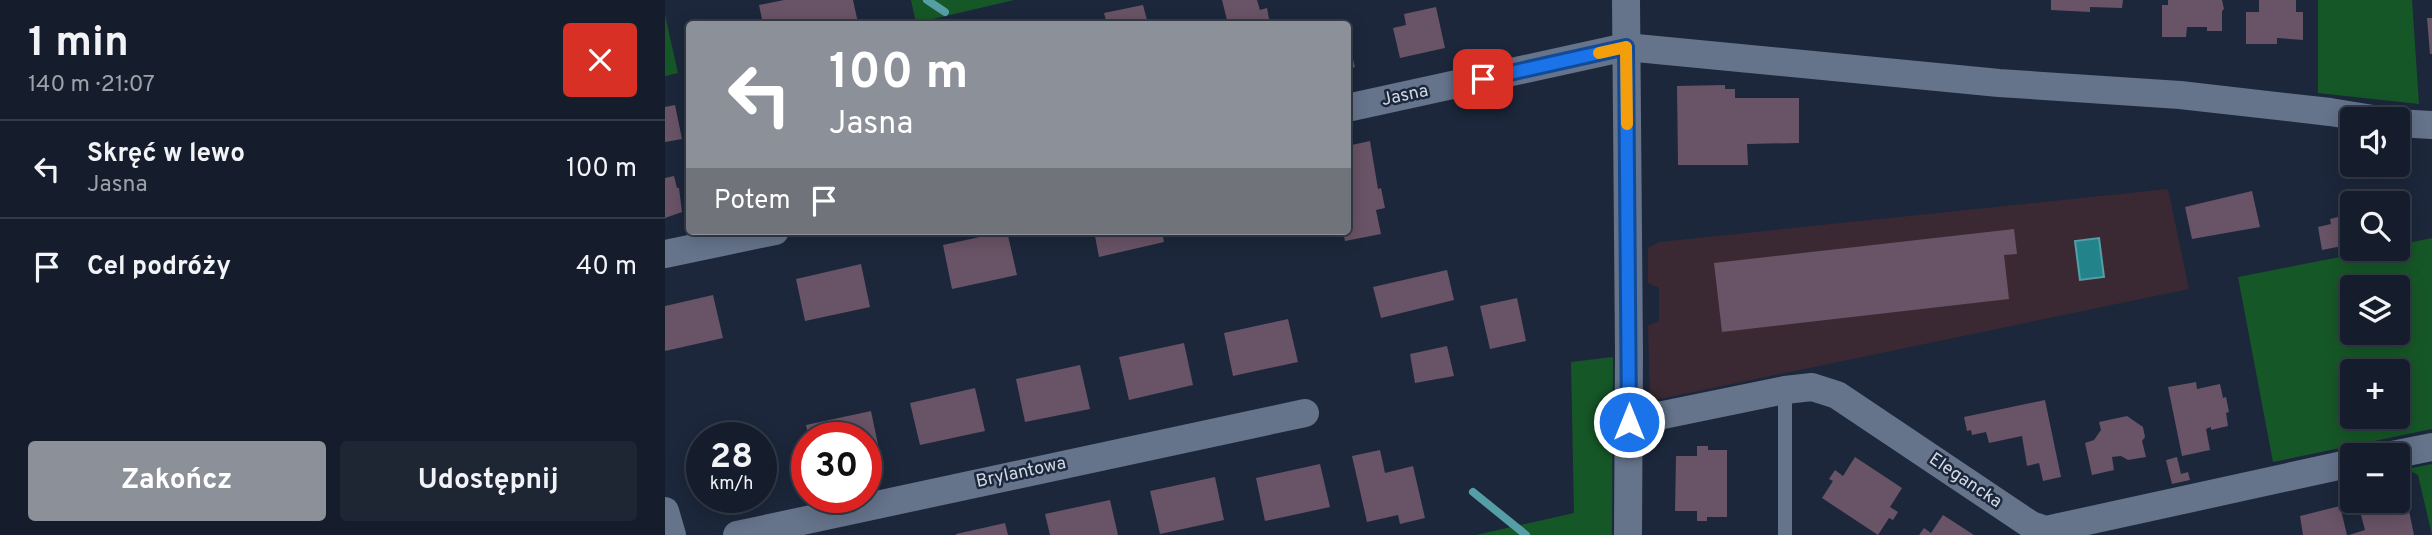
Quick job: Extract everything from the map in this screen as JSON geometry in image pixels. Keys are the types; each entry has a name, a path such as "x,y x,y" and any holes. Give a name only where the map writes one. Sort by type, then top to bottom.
{"street":[{"path":"1626,0 1628,535"},
{"name":"Jasna","path":"1351,107 1626,47 1999,83 2180,95 2340,114"},
{"path":"2410,124 2432,125"},
{"path":"665,254 756,235"},
{"name":"Elegancka","path":"1629,422 1785,390 1812,387 1836,396 2031,526 2046,532 2340,466"},
{"name":"Brylantowa","path":"737,535 1305,413"},
{"path":"2410,451 2432,447"},
{"path":"665,511 672,535"}],"lane":[{"path":"1785,390 1785,535"}],"shaded area":[{"path":"911,0 1014,0 925,21 916,21"},
{"path":"2318,0 2412,0 2419,104 2318,93"},
{"path":"665,15 678,73 665,76"},
{"path":"2168,189 2189,289 1650,401 1648,326 1659,321 1659,288 1648,283 1648,248 1659,242"},
{"path":"2099,238 2104,277 2080,280 2075,241"},
{"path":"2432,238 2432,429 2365,443 2340,443 2340,448 2273,462 2238,277 2340,257 2340,261 2410,261 2410,243"},
{"path":"1613,357 1612,535 1476,535 1574,513 1571,362"},
{"path":"2432,464 2432,535 2418,475 2410,468"}],"building":[{"path":"784,0 853,0 858,21 762,21 759,5"},
{"path":"1222,0 1257,0 1260,10 1267,8 1269,21 1227,21"},
{"path":"2051,0 2123,0 2122,8 2090,7 2090,12 2051,10"},
{"path":"2168,0 2222,0 2222,31 2207,31 2207,27 2187,27 2186,37 2162,37 2162,5 2168,5"},
{"path":"2259,0 2296,0 2296,12 2303,12 2303,40 2277,38 2277,44 2246,44 2246,12 2259,12"},
{"path":"1143,5 1147,21 1106,21 1104,13"},
{"path":"1436,7 1445,48 1400,58 1393,28 1406,25 1404,14"},
{"path":"2427,18 2432,18 2432,54 2430,54"},
{"path":"1351,52 1355,67 1351,68"},
{"path":"1725,85 1725,89 1735,89 1735,98 1799,98 1799,143 1747,144 1748,165 1678,165 1677,86"},
{"path":"675,105 682,139 665,142 665,107"},
{"path":"1370,141 1378,189 1381,188 1385,208 1376,210 1381,234 1345,241 1344,235 1351,235 1351,145"},
{"path":"674,176 679,188 682,212 665,218 665,178"},
{"path":"2252,191 2260,227 2192,239 2185,207"},
{"path":"2340,216 2340,246 2322,250 2318,227 2331,224 2330,219"},
{"path":"2014,229 2017,254 2004,255 2009,299 1722,332 1714,263"},
{"path":"989,235 1008,235 1017,275 952,289 943,245"},
{"path":"1095,235 1163,235 1164,242 1099,257"},
{"path":"861,264 870,307 805,321 796,279"},
{"path":"1447,270 1454,300 1381,318 1373,287"},
{"path":"713,295 723,338 665,351 665,306"},
{"path":"1517,298 1526,341 1490,349 1480,306"},
{"path":"1288,319 1298,362 1233,376 1224,333"},
{"path":"1184,343 1193,385 1129,400 1119,357"},
{"path":"1447,346 1454,376 1415,383 1410,354"},
{"path":"1080,365 1090,409 1025,422 1016,379"},
{"path":"2196,382 2197,389 2220,384 2229,412 2226,413 2228,426 2206,429 2210,450 2182,456 2168,387"},
{"path":"975,388 985,431 920,445 910,403"},
{"path":"2045,400 2061,477 2043,481 2039,463 2027,466 2022,436 1989,443 1986,432 1972,435 1971,430 1967,431 1964,417"},
{"path":"871,411 873,422 820,422"},
{"path":"2127,416 2143,427 2145,437 2142,441 2146,457 2128,460 2121,456 2112,457 2114,470 2092,475 2085,443 2094,440 2101,430 2099,422"},
{"path":"1697,446 1708,446 1708,450 1727,450 1727,517 1707,517 1707,521 1697,521 1697,511 1675,511 1676,456 1697,456"},
{"path":"1380,450 1385,473 1413,466 1425,518 1400,524 1398,515 1367,522 1352,456"},
{"path":"1855,457 1902,488 1890,507 1898,512 1893,520 1889,518 1878,535 1822,498 1833,481 1829,479 1835,470 1843,476"},
{"path":"2177,457 2181,474 2188,472 2190,480 2172,484 2166,460"},
{"path":"1320,464 1330,507 1265,521 1256,478"},
{"path":"1215,477 1224,520 1160,534 1150,491"},
{"path":"1110,500 1118,535 1050,535 1045,514"},
{"path":"2340,506 2347,535 2303,535 2300,516"},
{"path":"2361,513 2409,513 2414,535 2349,535 2365,530"},
{"path":"1943,515 1974,535 1919,535 1924,528 1931,533"},
{"path":"1005,523 1008,535 956,535 956,534"}],"waterway":[{"path":"927,0 945,12"},
{"path":"1473,492 1526,535"}],"slow traffic":[{"path":"1599,53 1626,47 1627,124"}],"route":[{"path":"1483,79 1626,47 1629,422"}]}
